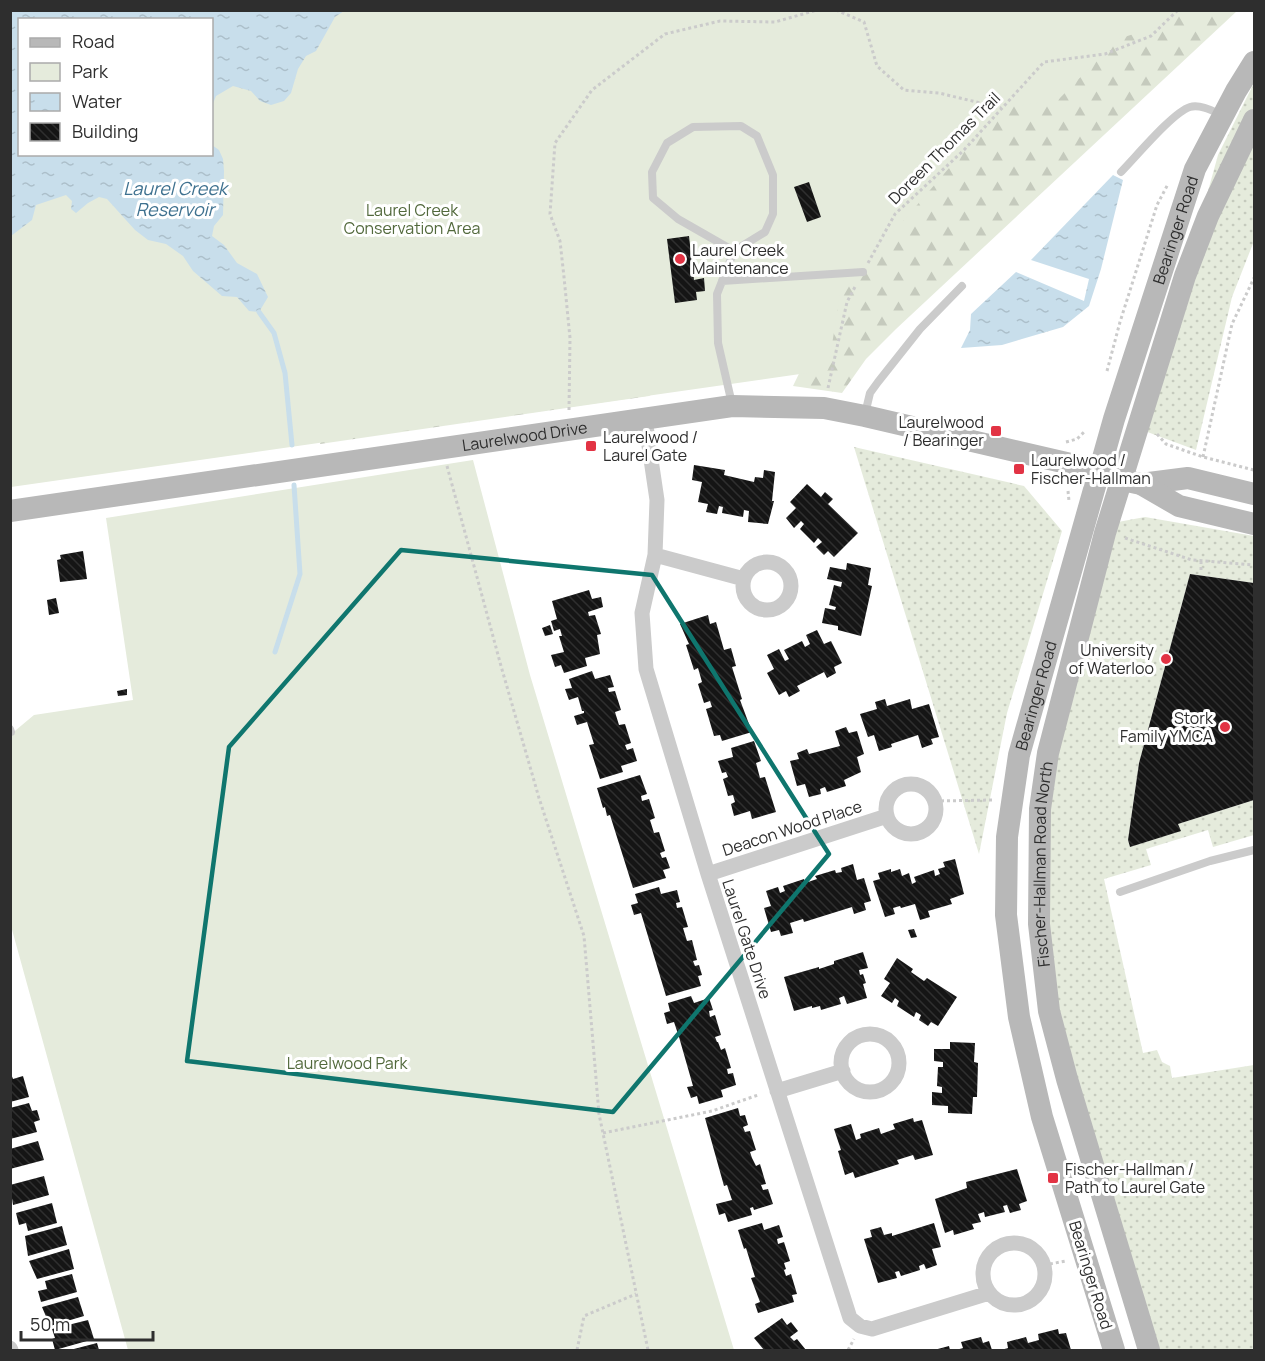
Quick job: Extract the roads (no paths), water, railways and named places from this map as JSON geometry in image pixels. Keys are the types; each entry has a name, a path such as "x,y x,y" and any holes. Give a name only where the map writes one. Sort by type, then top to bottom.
{"main road":[{"name":"Bearinger Road","path":"1114,1350 1042,1117 1019,1017 1006,915 1007,837 1018,755 1097,472 1195,169 1254,62"},
{"name":"Bearinger Road","path":"1131,482 1185,276 1208,216 1254,120"},
{"name":"Laurelwood Drive","path":"10,512 431,448 732,406 824,408 865,416 1075,465 1131,482 1179,506 1254,524"},
{"name":"Laurelwood Drive","path":"1131,482 1188,478 1254,494"},
{"name":"Fischer-Hallman Road North","path":"1131,482 1104,533 1048,753 1040,809 1039,924 1049,1011 1149,1350"}],"street":[{"name":"Laurel Gate Drive","path":"645,419 657,500 655,555 642,613 646,669 708,874 850,1318 860,1326 872,1329 989,1293"},
{"path":"655,555 744,579"},
{"name":"Deacon Wood Place","path":"908,784 924,788 935,801 936,809 931,824 919,833 903,833 891,824 887,816 886,808 892,792 908,784"},
{"name":"Deacon Wood Place","path":"708,874 887,816"},
{"path":"777,1091 843,1071"},
{"path":"1014,1243 1027,1246 1036,1252 1044,1265 1045,1282 1040,1292 1032,1300 1018,1305 1007,1305 989,1293 983,1274 985,1263 994,1251 1003,1245 1014,1243"}],"lane":[{"path":"1121,172 1173,118 1190,106 1206,108 1223,115"},
{"path":"732,406 718,343 717,294 734,251 765,232 773,214 773,175 757,136 741,126 693,128 667,143 652,172 653,198 678,219 734,251"},
{"path":"722,281 863,272"},
{"path":"865,416 870,393 920,329 962,286"},
{"path":"1120,892 1209,861 1254,850"}],"water":[{"name":"Laurel Creek Reservoir","path":"11,10 344,11 335,17 316,51 306,56 298,69 291,93 284,101 271,105 260,101 251,91 233,86 216,96 213,104 213,18 18,18 18,156 213,156 213,146 219,150 223,159 224,171 223,215 214,226 212,236 224,245 237,263 257,274 268,297 259,312 249,311 237,297 222,296 193,271 183,256 166,244 148,240 135,230 107,199 99,197 76,213 71,209 72,201 66,195 36,205 32,220 11,236"},
{"path":"1113,175 1123,180 1101,269 1089,306 1063,327 1002,345 961,348 970,330 971,314 1016,272 1084,301 1089,279 1031,260"}],"waterway":[{"path":"259,312 274,333 285,373 292,445"},
{"path":"275,652 300,574 294,485"}],"place":[{"name":"Laurel Creek Maintenance","path":"680,259"},
{"name":"Laurelwood / Bearinger","path":"996,431"},
{"name":"Laurelwood / Laurel Gate","path":"591,446"},
{"name":"Laurelwood / Fischer-Hallman","path":"1019,469"},
{"name":"University of Waterloo","path":"1166,659"},
{"name":"Stork Family YMCA","path":"1225,727"},
{"name":"Fischer-Hallman / Path to Laurel Gate","path":"1053,1178"}],"park label":[{"name":"Laurel Creek Conservation Area","path":"412,219"},
{"name":"Laurelwood Park","path":"347,1063"}]}
